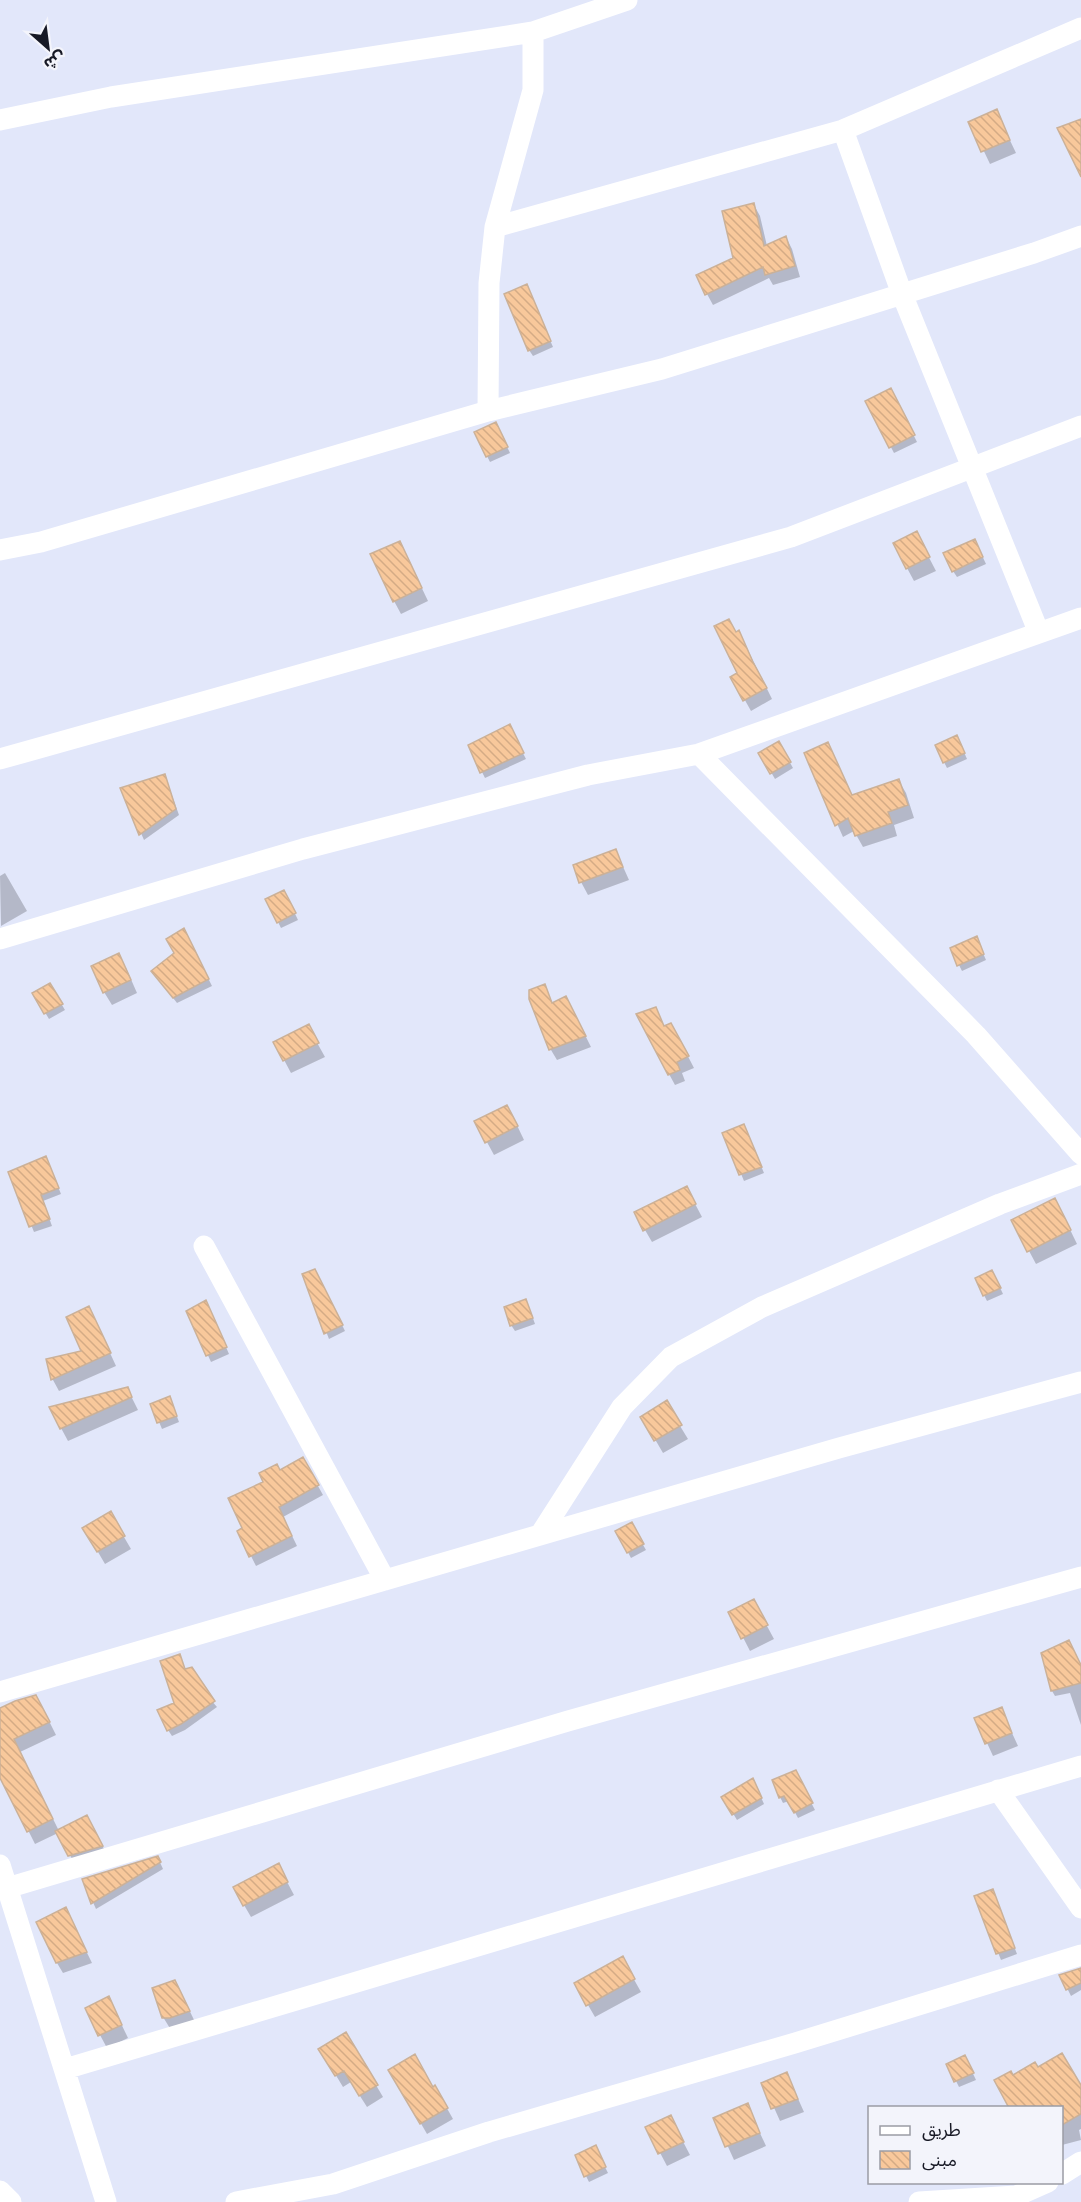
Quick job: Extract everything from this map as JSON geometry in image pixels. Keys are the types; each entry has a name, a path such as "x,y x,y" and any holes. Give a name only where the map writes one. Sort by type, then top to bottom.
{"street":[{"path":"0,120 111,98 533,32 627,0"},
{"path":"495,227 843,130 1081,28"},
{"path":"488,411 489,283 495,227 533,90 533,32"},
{"path":"843,130 902,294 1039,633"},
{"path":"0,550 41,542 488,411 662,369 1034,253 1081,236"},
{"path":"0,759 791,537 1081,426"},
{"path":"0,939 303,849 588,775 699,754 1081,618"},
{"path":"699,754 976,1035 1081,1154"},
{"path":"540,1535 622,1407 671,1357 773,1302 1000,1204 1081,1174"},
{"path":"204,1246 385,1580"},
{"path":"0,1692 839,1448 1081,1382"},
{"path":"7,1888 568,1721 1081,1577"},
{"path":"65,2069 1081,1766"},
{"path":"998,1790 1081,1908"},
{"path":"0,1865 106,2202"},
{"path":"236,2202 333,2184 489,2132 795,2043 1081,1955"},
{"path":"1063,2173 1081,2162"},
{"path":"919,2202 1016,2196 1043,2184"},
{"path":"0,2191 11,2202"}],"building":[{"path":"997,109 1010,140 981,152 968,122"},
{"path":"1081,119 1081,177 1057,128"},
{"path":"754,203 764,246 786,236 795,266 765,275 763,267 705,295 696,275 733,258 722,211"},
{"path":"527,284 551,341 528,351 504,294"},
{"path":"891,388 915,435 889,448 865,401"},
{"path":"496,422 508,447 486,457 474,432"},
{"path":"917,531 930,557 906,569 893,543"},
{"path":"975,539 983,557 952,572 943,553"},
{"path":"400,541 422,588 393,602 370,554"},
{"path":"729,619 736,632 739,630 767,688 743,701 730,677 737,673 714,626"},
{"path":"510,724 524,753 480,773 468,745"},
{"path":"957,735 965,753 943,763 935,745"},
{"path":"779,741 791,762 770,774 758,753"},
{"path":"828,742 852,795 899,779 908,805 888,812 892,823 855,836 848,818 835,826 804,753"},
{"path":"165,774 176,809 139,835 120,788"},
{"path":"616,849 623,867 579,883 573,865"},
{"path":"284,890 296,913 277,923 265,899"},
{"path":"184,928 209,979 173,998 151,971 174,953 166,939"},
{"path":"977,936 984,954 957,966 950,948"},
{"path":"119,953 131,980 103,993 91,966"},
{"path":"50,983 63,1004 44,1014 32,993"},
{"path":"545,984 552,1003 566,996 586,1036 549,1050 529,999 529,990"},
{"path":"656,1007 664,1026 671,1023 689,1056 677,1062 680,1070 668,1075 636,1014"},
{"path":"309,1024 319,1043 283,1061 273,1042"},
{"path":"507,1105 518,1126 485,1143 474,1121"},
{"path":"744,1124 762,1167 739,1175 722,1133"},
{"path":"46,1156 59,1188 41,1195 50,1219 29,1227 8,1172"},
{"path":"687,1186 696,1204 643,1231 634,1212"},
{"path":"1055,1198 1071,1230 1027,1252 1011,1220"},
{"path":"315,1269 343,1325 324,1334 302,1274"},
{"path":"992,1270 1001,1288 983,1296 975,1278"},
{"path":"526,1299 533,1318 510,1326 504,1307"},
{"path":"206,1300 227,1347 206,1356 186,1311"},
{"path":"89,1306 111,1353 51,1380 46,1359 81,1351 66,1317"},
{"path":"128,1387 132,1397 60,1429 49,1407"},
{"path":"170,1396 177,1416 157,1423 150,1404"},
{"path":"667,1400 682,1425 654,1441 640,1417"},
{"path":"303,1457 319,1485 279,1507 292,1536 249,1557 237,1531 242,1528 228,1498 263,1482 259,1473 277,1464 280,1470"},
{"path":"111,1511 125,1536 97,1552 82,1528"},
{"path":"632,1522 644,1544 627,1553 615,1531"},
{"path":"754,1599 768,1625 741,1639 728,1612"},
{"path":"1069,1640 1081,1665 1081,1683 1051,1691 1041,1653"},
{"path":"180,1654 185,1669 192,1667 215,1701 167,1731 157,1710 174,1703 160,1661"},
{"path":"36,1695 50,1722 14,1739 53,1819 27,1832 0,1778 0,1708"},
{"path":"1002,1707 1012,1733 985,1744 974,1718"},
{"path":"796,1770 813,1803 794,1813 784,1796 779,1798 772,1780"},
{"path":"753,1778 762,1798 732,1815 721,1797"},
{"path":"87,1815 103,1846 68,1856 55,1831"},
{"path":"158,1856 161,1862 91,1904 82,1879"},
{"path":"279,1863 288,1882 243,1906 233,1887"},
{"path":"993,1889 1015,1948 996,1954 974,1896"},
{"path":"66,1907 87,1952 56,1963 36,1922"},
{"path":"623,1956 635,1979 586,2006 574,1983"},
{"path":"1081,1968 1081,1983 1066,1990 1059,1975"},
{"path":"175,1980 190,2011 170,2018 162,2018 152,1988"},
{"path":"109,1996 122,2025 98,2036 85,2008"},
{"path":"346,2032 378,2085 359,2096 344,2071 335,2076 318,2049"},
{"path":"1062,2053 1081,2085 1081,2114 1063,2124 1063,2106 1008,2106 994,2080 1011,2071 1013,2075 1035,2062 1038,2067"},
{"path":"415,2054 433,2087 435,2085 448,2108 420,2124 388,2070"},
{"path":"965,2055 974,2073 954,2082 946,2064"},
{"path":"787,2072 798,2099 771,2109 761,2083"},
{"path":"748,2103 760,2133 725,2147 713,2118"},
{"path":"671,2115 684,2142 658,2154 645,2127"},
{"path":"596,2145 606,2167 584,2177 575,2155"}]}
